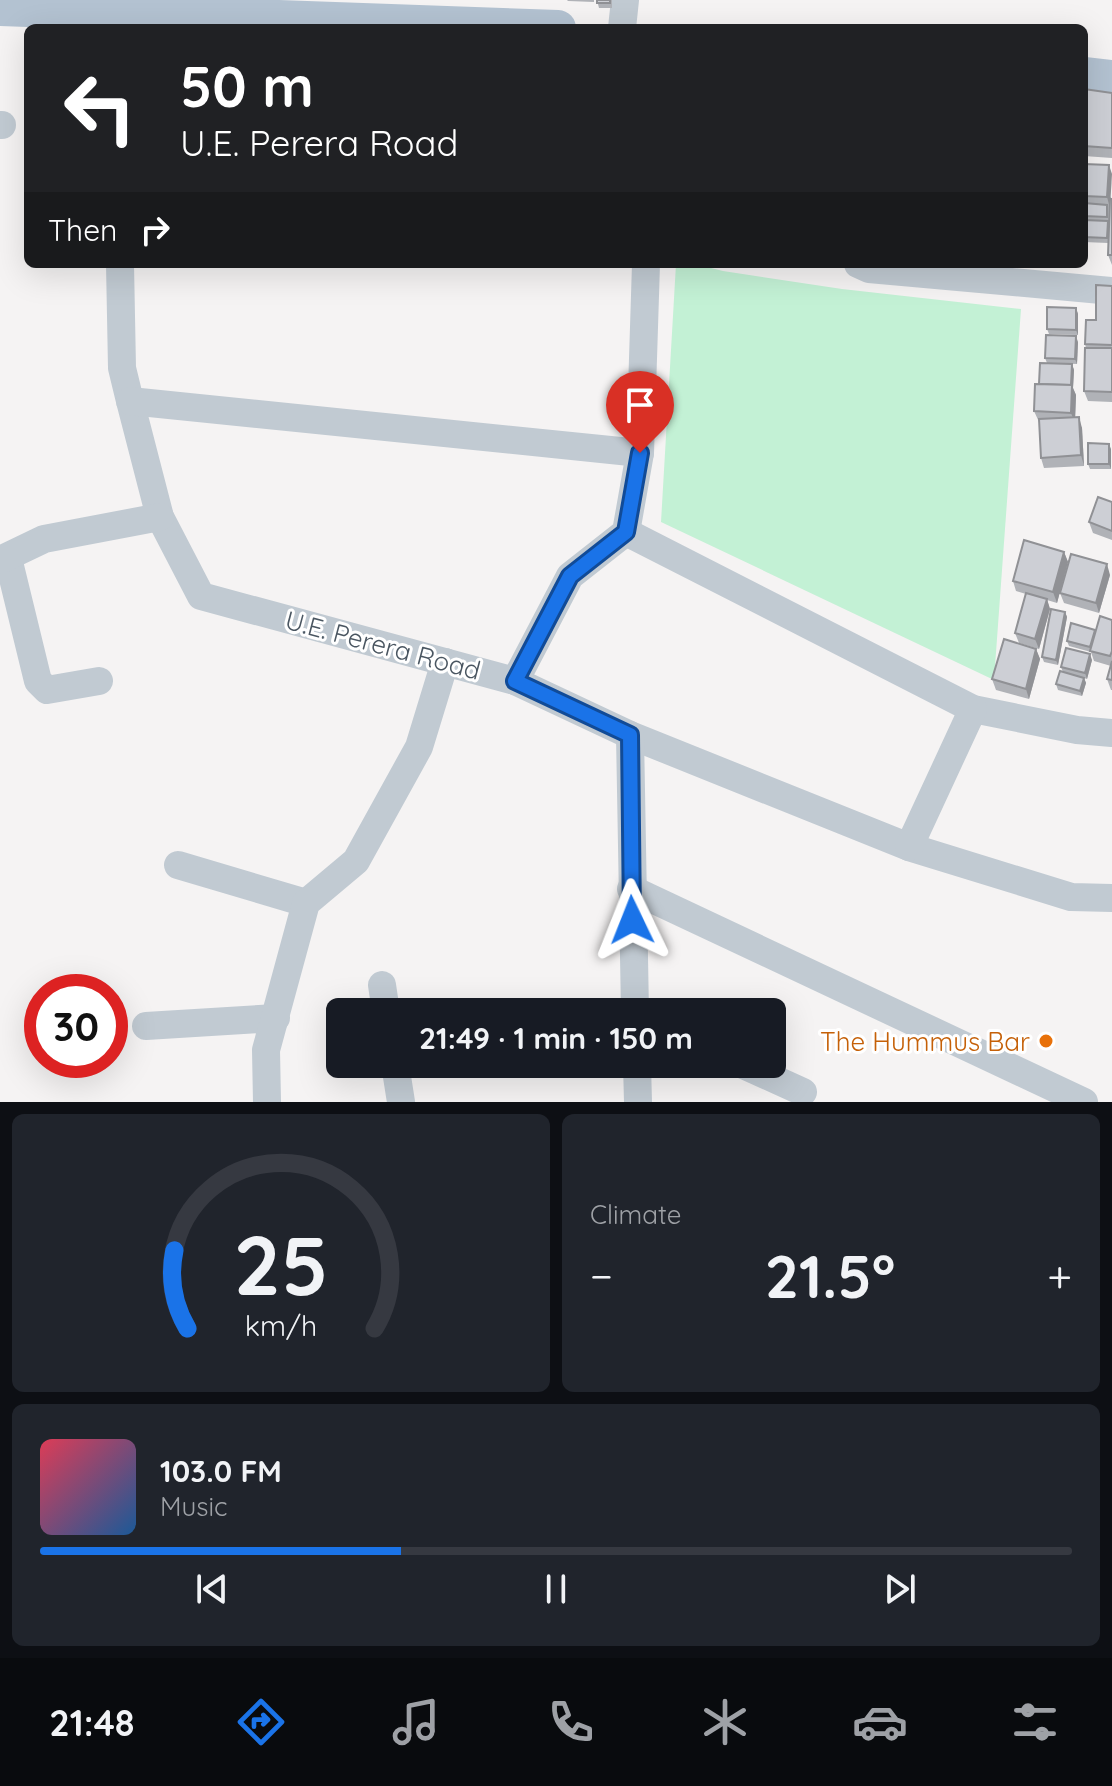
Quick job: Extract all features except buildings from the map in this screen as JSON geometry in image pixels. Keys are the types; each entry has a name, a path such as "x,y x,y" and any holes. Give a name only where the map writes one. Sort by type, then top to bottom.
{"main road":[{"path":"0,8 443,24"},
{"path":"1088,75 1112,78"}],"street":[{"path":"622,24 625,0"},
{"name":"U.E. Perera Road","path":"120,268 122,368 130,401 160,517 201,596 515,681 630,735 909,847 1071,897 1112,898"},
{"path":"515,681 570,576 626,532 640,453 646,268"},
{"path":"867,268 1112,291"},
{"path":"130,401 640,453"},
{"path":"99,681 47,690 38,681 4,559 44,539 160,517"},
{"path":"626,532 973,709 1077,730 1112,733"},
{"path":"267,1102 266,1050 306,903 356,861 419,747 445,662"},
{"path":"909,847 973,709"},
{"path":"630,735 635,998"},
{"path":"178,865 306,903"},
{"path":"631,889 1084,1102"},
{"path":"146,1026 276,1018"},
{"path":"397,1078 401,1102"},
{"path":"637,1078 638,1102"},
{"path":"772,1078 803,1092"}],"green space":[{"path":"676,268 711,268 842,289 1021,309 994,680 661,522"}],"place":[{"name":"The Hummus Bar","path":"1046,1041"}],"route":[{"path":"632,920 630,735 515,681 570,576 626,532 640,453"}]}
